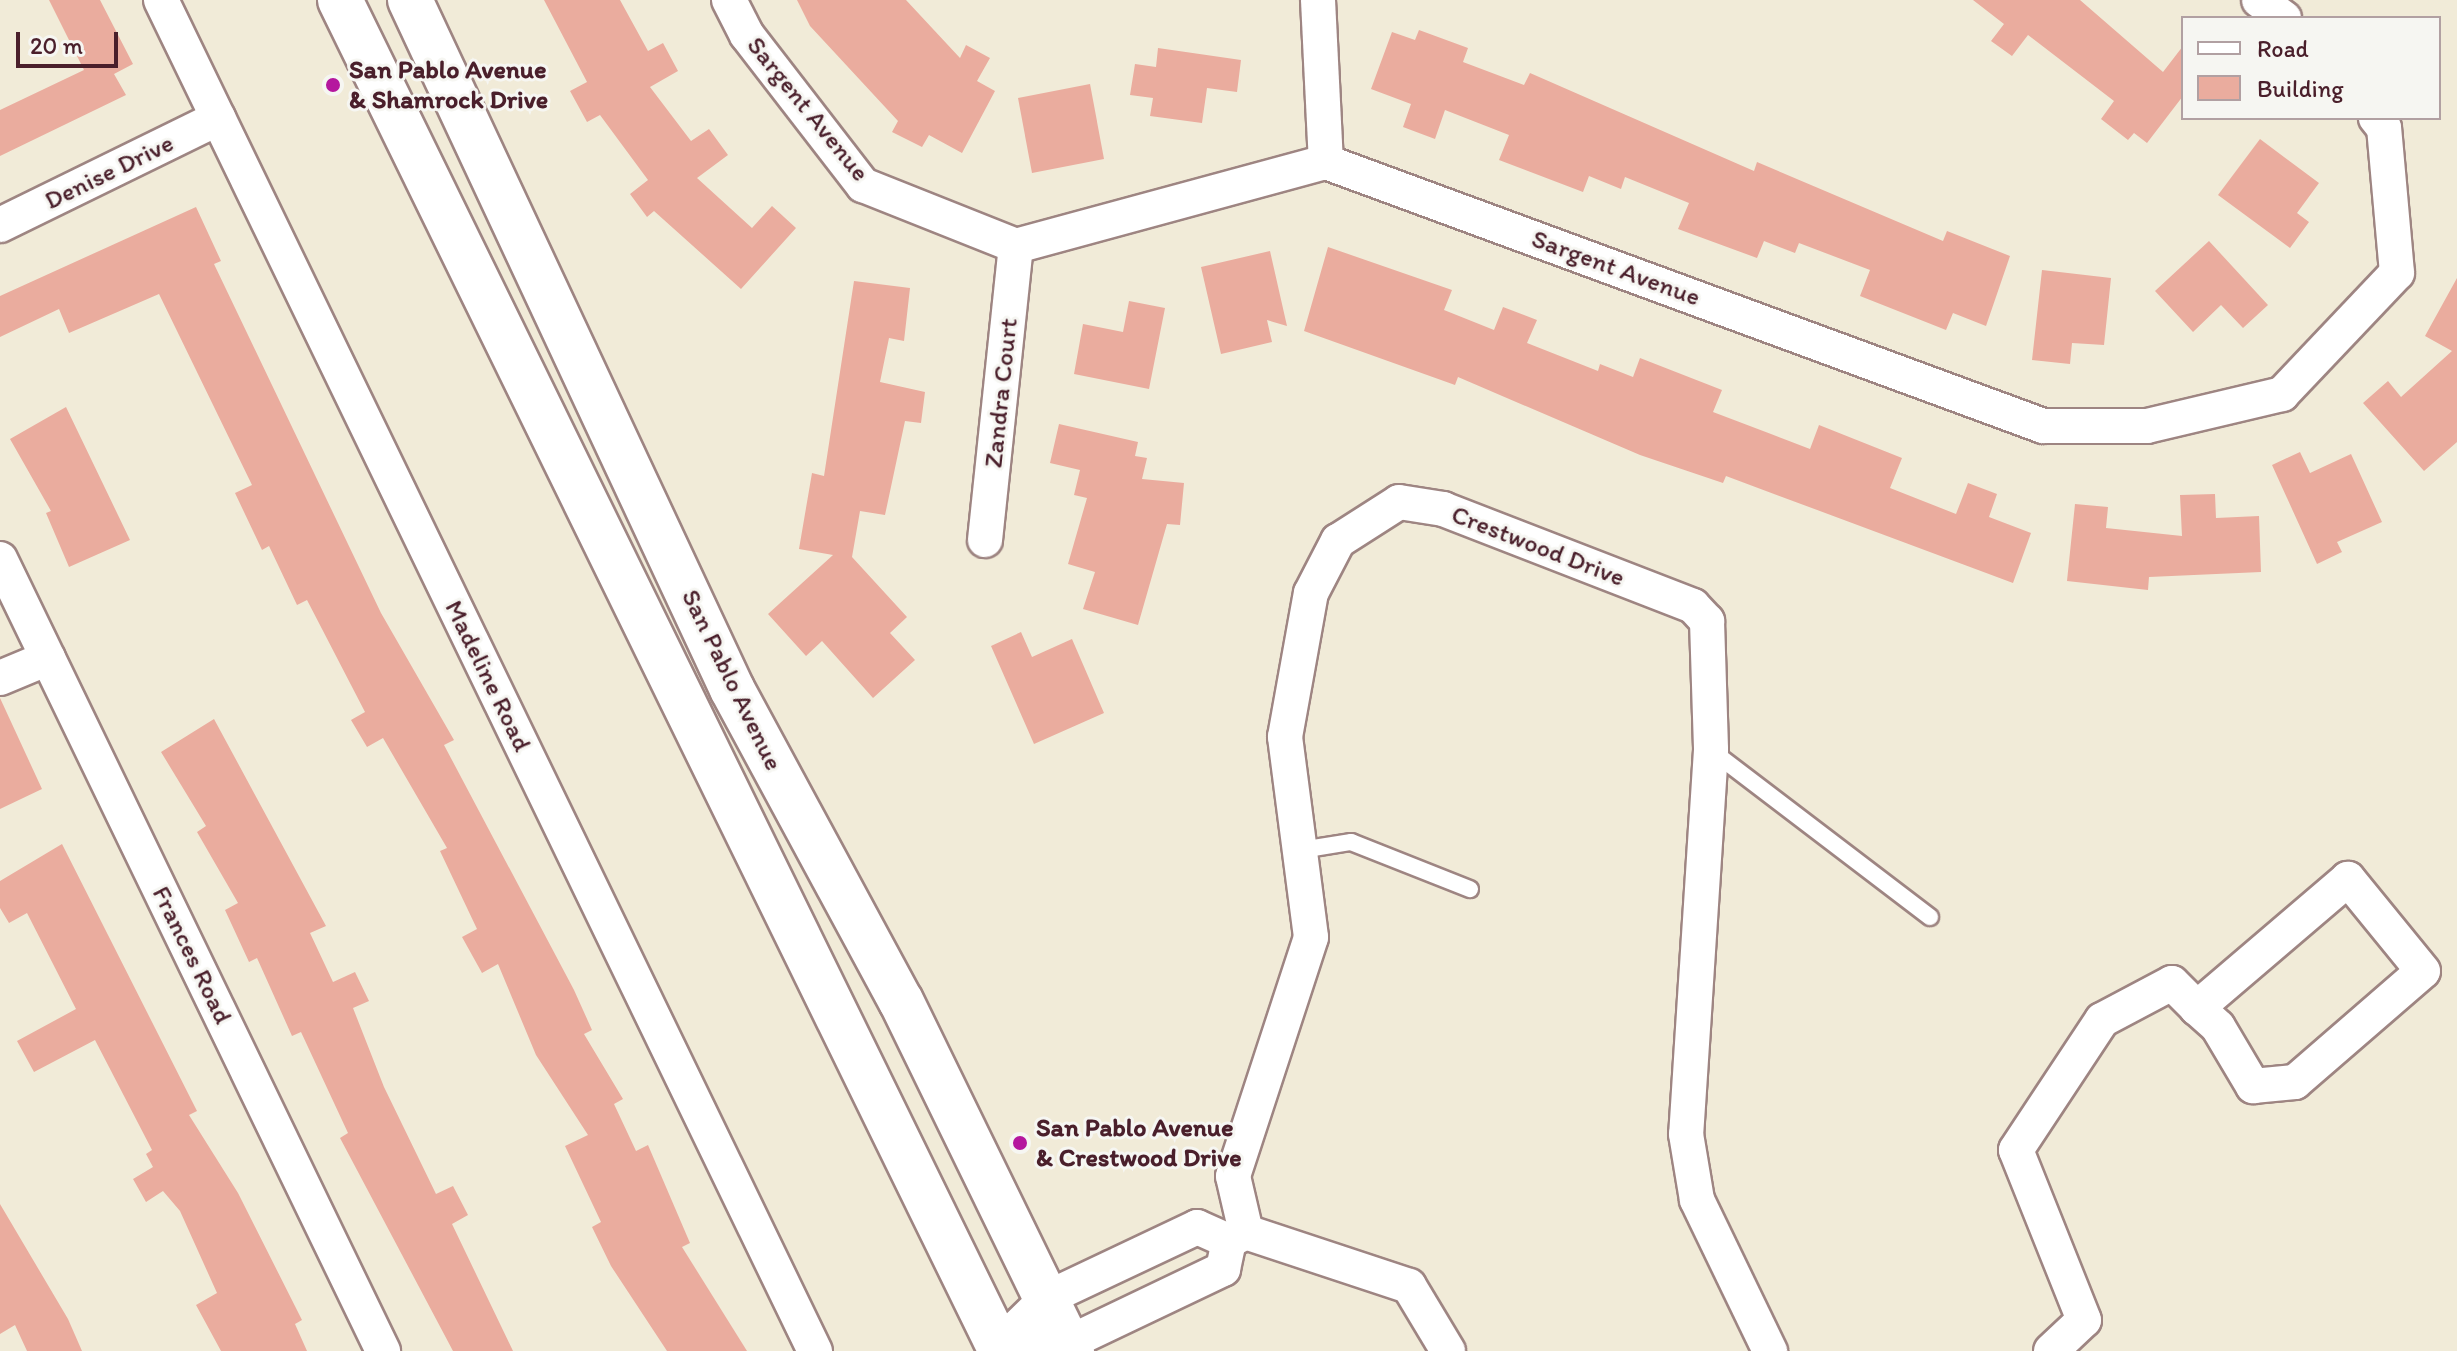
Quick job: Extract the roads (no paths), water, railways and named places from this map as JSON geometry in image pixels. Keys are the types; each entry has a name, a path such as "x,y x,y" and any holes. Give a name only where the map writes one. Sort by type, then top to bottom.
{"main road":[{"name":"San Pablo Avenue","path":"340,0 999,1348"},
{"name":"San Pablo Avenue","path":"410,0 732,689 901,1001 1070,1347"}],"street":[{"name":"Madeline Road","path":"161,0 815,1351"},
{"name":"Sargent Avenue","path":"729,0 747,35 863,185 1016,246"},
{"path":"1016,246 1326,162 1318,0"},
{"path":"2259,0 2281,16"},
{"name":"Denise Drive","path":"0,225 218,118"},
{"name":"Sargent Avenue","path":"1326,162 2043,426 2147,426 2282,394 2397,273 2384,128 2378,120"},
{"name":"Zandra Court","path":"985,540 1016,246"},
{"name":"Crestwood Drive","path":"1237,1237 1233,1176 1311,937 1285,737 1311,593 1338,541 1399,502 1443,509 1701,612 1712,635 1711,750 1686,1134 1697,1200 1770,1351"},
{"name":"Frances Road","path":"0,559 383,1351"},
{"path":"0,678 48,658"},
{"path":"2051,1351 2084,1320 2016,1150 2102,1020 2172,983 2197,1008 2253,1086 2295,1082 2423,971 2348,879 2197,1008"},
{"path":"999,1348 1047,1298 1197,1227 1409,1286 1448,1351"},
{"path":"999,1348 1070,1347 1223,1269 1237,1237"}],"lane":[{"path":"1711,750 1930,917"},
{"path":"1301,850 1351,842 1470,889"}],"place":[{"name":"San Pablo Avenue & Shamrock Drive","path":"333,85"},
{"name":"San Pablo Avenue & Crestwood Drive","path":"1020,1143"}]}
